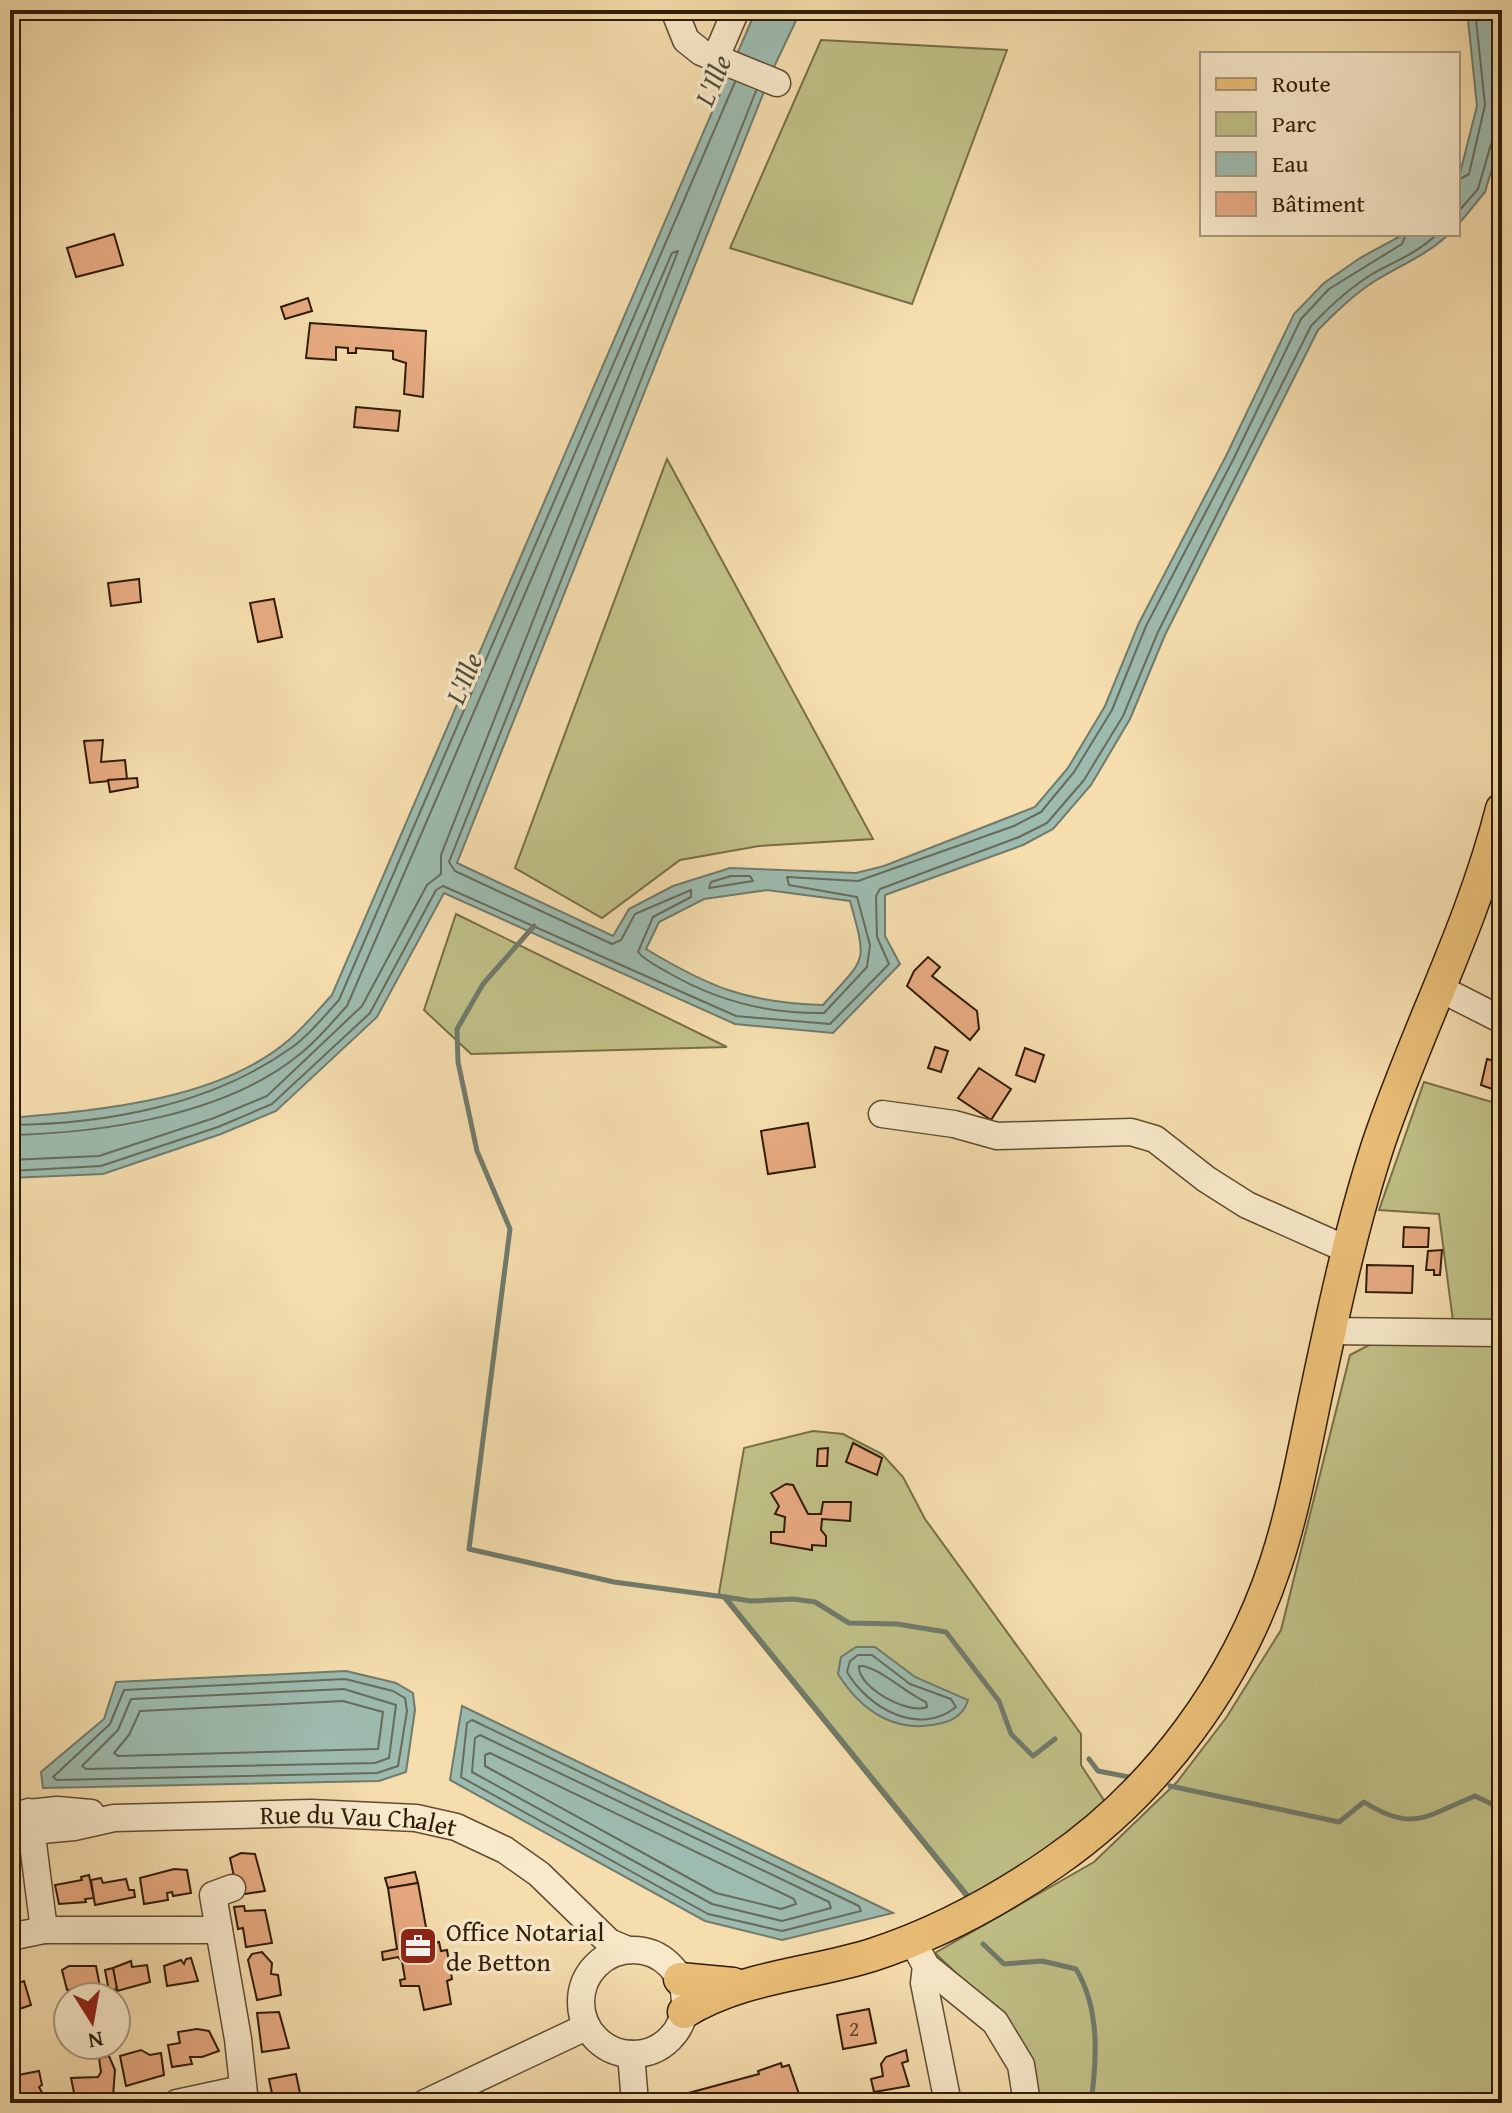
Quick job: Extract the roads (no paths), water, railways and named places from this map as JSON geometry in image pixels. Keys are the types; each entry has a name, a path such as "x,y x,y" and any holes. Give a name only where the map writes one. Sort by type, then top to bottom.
{"main road":[{"path":"684,2012 741,1984 870,1955 919,1953 1081,1841 1117,1812 1156,1770 1207,1706 1241,1648 1276,1565 1292,1509 1348,1250 1379,1142 1476,895 1502,809"},
{"path":"680,1979 741,1984"}],"street":[{"path":"674,10 686,40 777,83"},
{"path":"721,59 736,10"},
{"path":"1439,988 1502,1020"},
{"path":"882,1114 954,1124 997,1136 1131,1132 1155,1139 1247,1205 1348,1250"},
{"path":"1329,1331 1502,1333"},
{"name":"Rue du Vau Chalet","path":"20,1823 311,1813 416,1818 456,1827 505,1850 576,1908 609,1942 628,1950"},
{"path":"20,1823 44,1930"},
{"path":"177,2103 243,2096 238,2039 213,1895 232,1888"},
{"name":"Rue du Vau Chalet","path":"576,1908 591,1943 592,1968"},
{"path":"10,1937 44,1930 219,1930"},
{"path":"628,1950 659,1956 680,1979 684,2012 678,2029 666,2043 649,2052 631,2054 613,2051 597,2041 586,2027 580,2007 582,1986 592,1968 608,1955 628,1950"},
{"path":"919,1953 948,2103"},
{"path":"919,1953 995,2022 1021,2065 1027,2103"},
{"path":"425,2103 586,2027"},
{"path":"631,2054 635,2103"}],"water":[{"path":"756,10 801,10 773,69 457,863 613,936 629,909 673,886 730,868 856,873 884,866 1035,807 1068,768 1105,706 1139,623 1226,456 1294,314 1324,283 1360,258 1400,236 1447,236 1423,254 1367,286 1318,330 1165,635 1130,719 1091,785 1053,829 1023,845 885,895 885,936 900,964 833,1033 735,1024 444,893 377,1017 276,1111 221,1134 103,1174 10,1178 10,1118 119,1106 194,1089 261,1060 306,1023 332,995","holes":["767,890 850,901 861,950 855,968 823,1005 772,1001 730,990 690,974 646,949 659,922 704,899"]},
{"path":"1467,10 1496,10 1502,47 1502,126 1485,192 1460,223 1460,173 1477,106"},
{"path":"856,1647 875,1647 915,1677 968,1700 964,1709 951,1720 926,1726 910,1726 882,1717 858,1699 838,1674 841,1657"},
{"path":"346,1671 396,1683 413,1693 415,1710 406,1772 379,1781 43,1788 41,1772 104,1719 116,1682"},
{"path":"462,1706 893,1913 782,1940 705,1921 450,1780"}],"waterway":[{"path":"534,926 483,984 457,1029 458,1062 477,1151 510,1229 469,1549 614,1582 725,1597 968,1896"},
{"path":"725,1597 751,1601 794,1599 815,1602 849,1623 897,1624 946,1632 999,1701 1011,1734 1033,1756 1055,1739"},
{"path":"1089,1759 1098,1771 1134,1778"},
{"path":"1170,1786 1339,1822 1364,1802 1395,1817 1408,1819 1431,1815 1475,1796 1502,1809"},
{"path":"983,1944 1004,1964 1042,1961 1076,1969 1089,2000 1095,2034 1091,2103"}],"place":[{"name":"Office Notarial de Betton","path":"418,1946"}],"water label":[{"name":"L'Ille","path":"712,80"},
{"name":"L'Ille","path":"463,678"}]}
